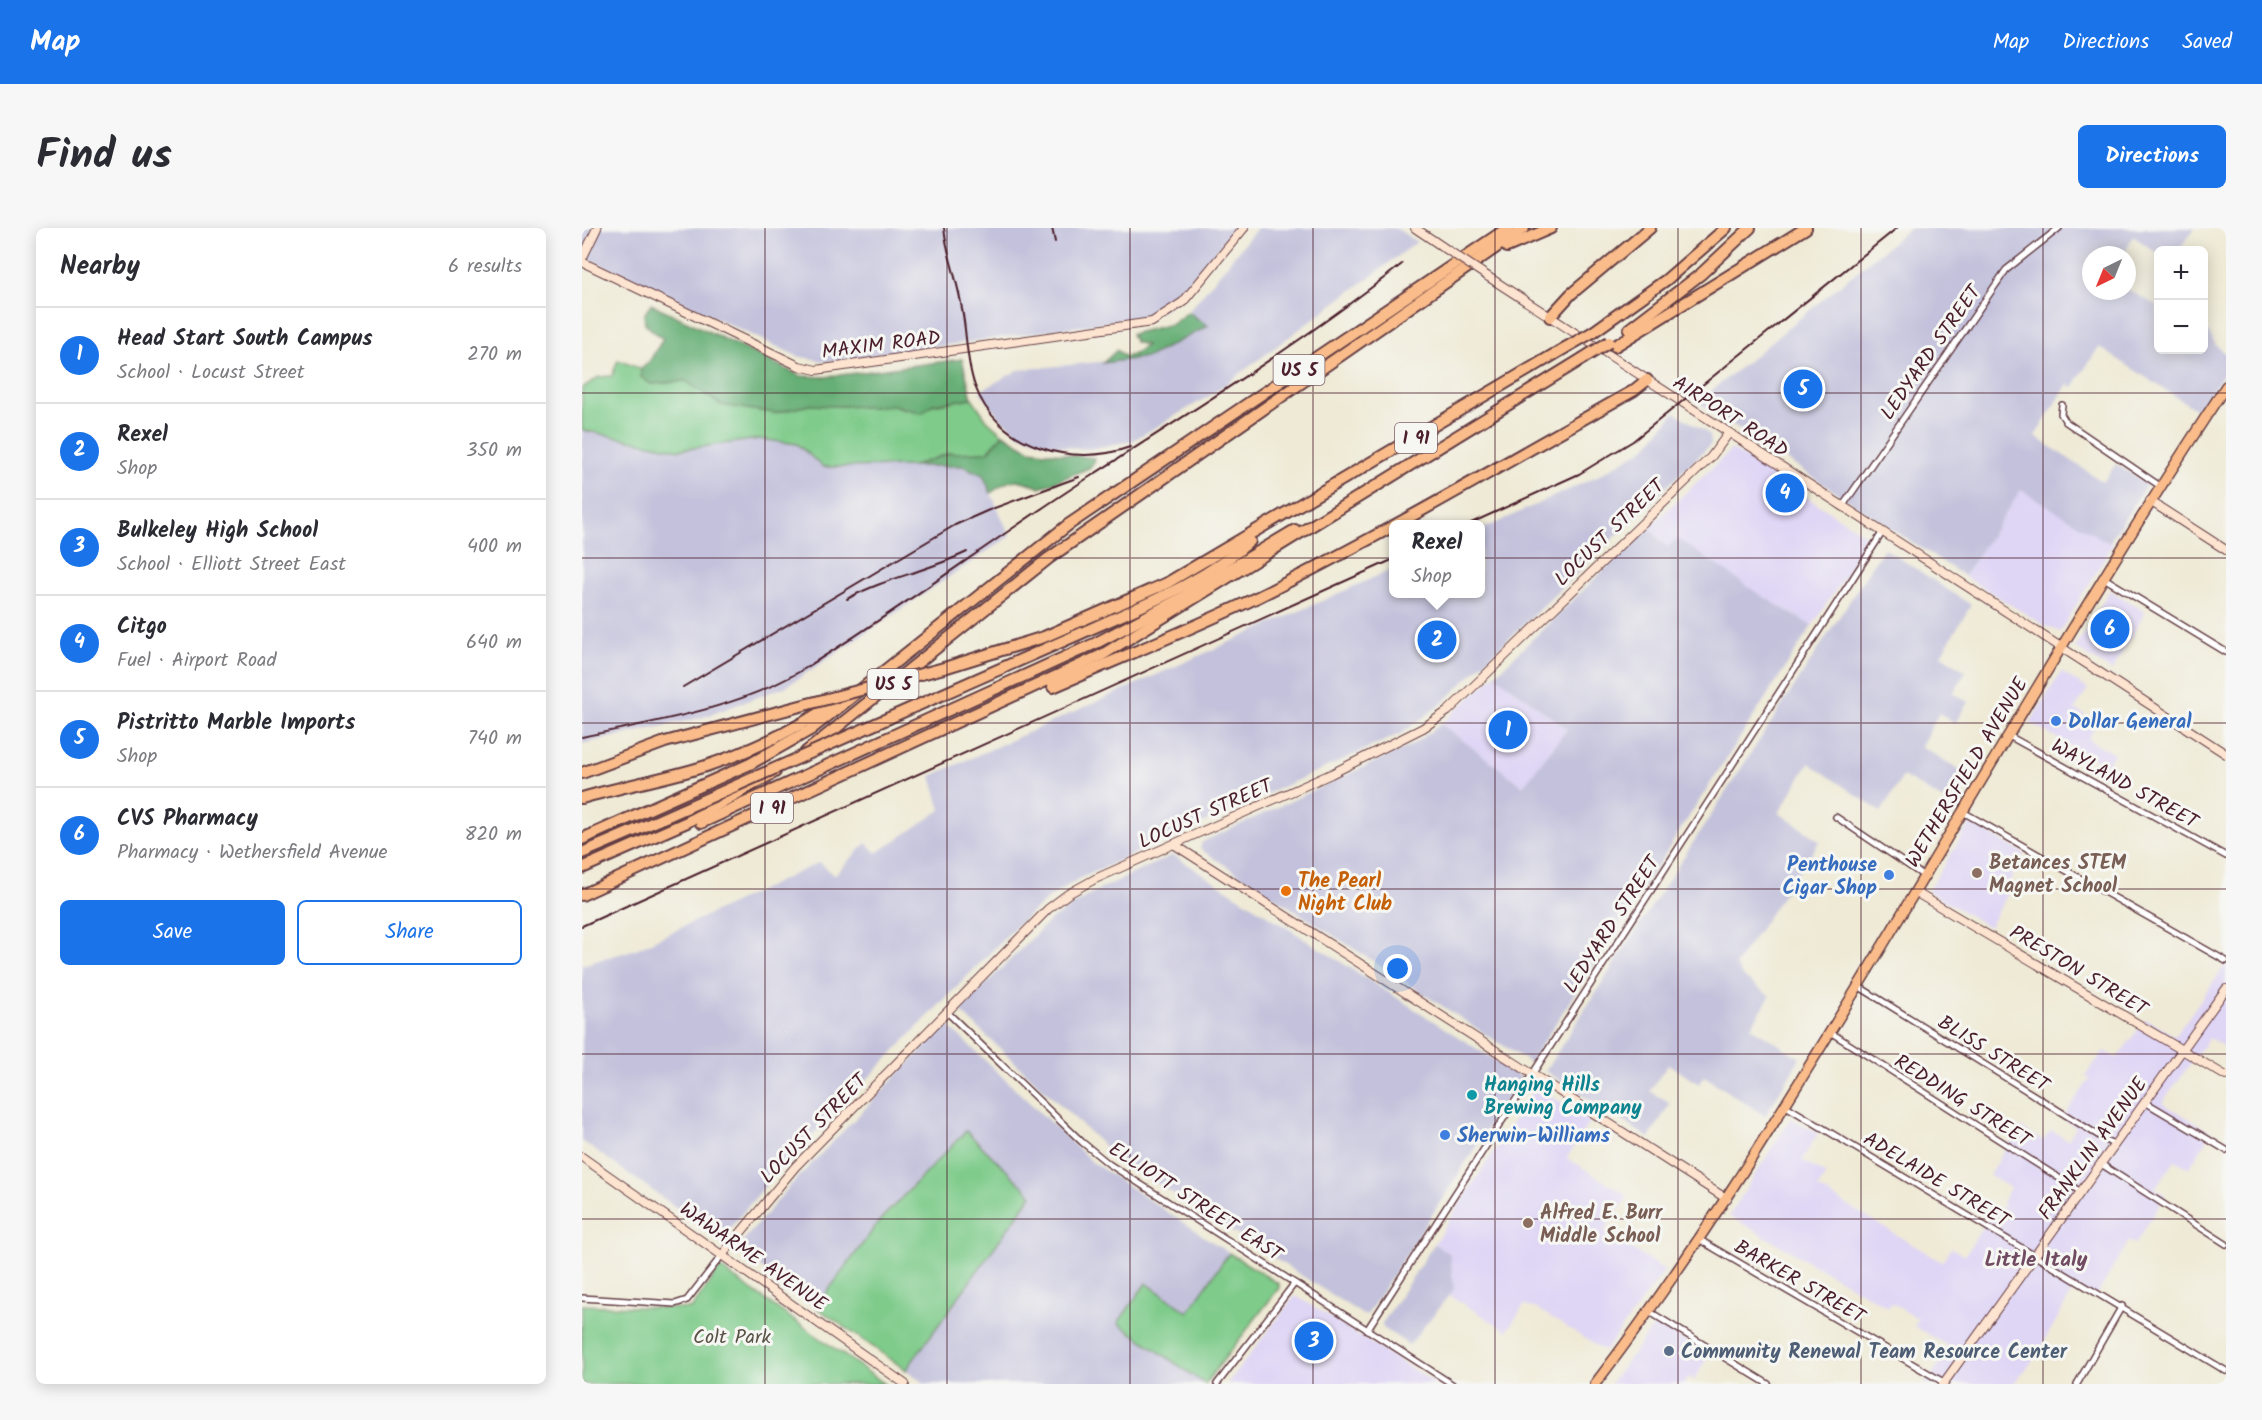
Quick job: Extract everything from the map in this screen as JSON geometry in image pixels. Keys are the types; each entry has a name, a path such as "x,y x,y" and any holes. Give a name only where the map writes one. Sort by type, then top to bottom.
{"highway":[{"path":"1479,248 1500,228"},
{"name":"US 5","path":"582,839 739,769 790,742 839,710 1068,525 1508,228"},
{"name":"US 5","path":"582,868 687,822 798,757 841,727 1049,558 1524,228"},
{"path":"1408,310 1432,299 1503,249 1551,228"},
{"path":"1550,317 1571,294 1650,228"},
{"name":"I 91","path":"582,773 665,742 944,668 1027,643 1105,613 1167,583 1593,332 1655,288 1726,228"},
{"name":"I 91","path":"582,895 1102,655 1546,381 1612,344 1685,288 1750,228"},
{"path":"1612,344 1806,228"},
{"path":"1402,520 1633,391 1647,380"},
{"path":"582,873 670,837 1096,643 1180,600 1316,517 1364,495"},
{"path":"582,853 1156,598 1235,554 1265,526"},
{"path":"963,721 1001,710 1259,596 1389,527"},
{"path":"582,798 700,767 766,742 832,705 891,660 920,644"}],"main road":[{"name":"WETHERSFIELD AVENUE","path":"1595,1384 1650,1312 1700,1240 1786,1106 2150,501 2226,386"}],"street":[{"path":"582,261 597,228"},
{"name":"MAXIM ROAD","path":"582,261 799,366 816,370 1152,322 1169,314 1198,286 1244,228"},
{"name":"AIRPORT ROAD","path":"1415,228 1728,434 2226,754"},
{"name":"LEDYARD STREET","path":"1842,507 2006,270 2059,228"},
{"path":"2062,405 2061,415 2066,422 2160,486"},
{"name":"LOCUST STREET","path":"723,1254 795,1167 1033,922 1068,894 1393,745 1448,711 1711,457 1728,434"},
{"path":"2150,501 2226,550"},
{"name":"LEDYARD STREET","path":"1367,1330 1882,533"},
{"path":"2104,578 2226,652"},
{"name":"WAYLAND STREET","path":"2008,736 2226,856"},
{"path":"1963,812 2226,961"},
{"path":"1836,817 1924,876"},
{"path":"1175,845 1727,1199"},
{"name":"PRESTON STREET","path":"1915,892 2226,1076"},
{"name":"BLISS STREET","path":"1858,986 2114,1145"},
{"name":"FRANKLIN AVENUE","path":"1944,1384 2226,989"},
{"name":"ELLIOTT STREET EAST","path":"947,1012 1082,1142 1109,1164 1452,1384"},
{"name":"REDDING STREET","path":"1830,1032 2081,1192"},
{"path":"2145,1102 2226,1150"},
{"name":"ADELAIDE STREET","path":"1786,1106 2122,1306 2226,1371"},
{"name":"WAWARME AVENUE","path":"582,1157 905,1384"},
{"path":"2101,1164 2226,1244"},
{"name":"BARKER STREET","path":"1700,1240 1944,1384"},
{"path":"582,1298 675,1304 687,1300 723,1254"},
{"path":"1217,1384 1294,1284"},
{"path":"2077,1384 2122,1306"},
{"path":"1650,1312 1768,1384"}],"shaded area":[{"path":"582,228 1235,228 1178,300 1161,311 1144,317 828,362 797,356 582,256"},
{"path":"1257,228 1396,228 1417,242 1211,395 1132,441 1088,449 1057,446 1018,434 999,417 980,391 1018,370 1148,357 1207,326 1188,312"},
{"path":"1910,228 2194,228 2182,246 2154,246 2154,251 2133,236 2128,246 2082,246 2082,300 2136,300 2136,294 2154,304 2154,354 2208,354 2208,332 2216,345 2226,354 2226,370 2198,411 2099,347 2073,387 2068,384 2035,436 2103,482 2116,464 2147,484 2109,543 2021,490 1964,576 1698,402"},
{"path":"1675,412 1710,435 1711,444 1440,705 1402,733 1078,879 1050,897 1016,926 775,1174 721,1239 582,1141 582,965 636,949 820,862 834,876 866,843 877,853 941,810 931,776 1389,571 1389,598 1485,598 1485,528 1596,477 1645,448"},
{"path":"582,430 679,450 759,439 797,444 823,467 963,466 983,475 1010,536 787,686 704,717 582,744"},
{"path":"1732,449 1870,538 1812,626 1756,592 1668,547 1649,527"},
{"path":"2021,490 2113,544 2060,632 2045,626 1964,576"},
{"path":"1649,527 1667,547 1678,539 1756,592 1812,626 1530,1063 1200,849 1202,842 1412,745 1441,724 1523,786 1567,729 1495,675"},
{"path":"1884,548 1971,605 1941,655 1966,671 1953,693 1968,702 1955,723 1939,713 1921,746 1971,777 1953,806 1903,776 1881,812 1809,763 1779,813 1820,841 1735,965 1743,977 1770,996 1751,1027 1800,1058 1765,1116 1704,1076 1699,1084 1668,1064 1650,1091 1670,1104 1649,1138 1545,1071"},
{"path":"2110,590 2145,612 2112,671 2075,648"},
{"path":"2061,672 2088,689 2075,709 2085,715 2082,721 2094,729 2088,739 2114,754 2106,766 2030,723"},
{"path":"1495,675 1567,729 1523,786 1441,724"},
{"name":"Betances STEM Magnet School","path":"1970,823 2025,854 2008,884 2012,887 1989,927 1928,891"},
{"path":"1173,855 1521,1077 1367,1315 1363,1315 1116,1157 962,1013 962,1008 1049,921 1092,893"},
{"path":"2226,964 2226,1048 2209,1038 2162,1103 2212,1132 2189,1168 2175,1160 2155,1188 2166,1195 2135,1244 2129,1241 2095,1298 2075,1287 2035,1358 2013,1384 1925,1384 1951,1348 1914,1326 1918,1319 1892,1303 1888,1307 1729,1216 1791,1118 1818,1133 1802,1160 1826,1175 1818,1188 1942,1262 1951,1248 1965,1256 1988,1217 1994,1221 2004,1204 2002,1203 2010,1188 1989,1175 2020,1127 2043,1141 2051,1130 2068,1140 2076,1127 2062,1118 2090,1079 2085,1076 2104,1051 2117,1058 2146,1019 2175,1036"},
{"path":"945,1026 949,1026 1092,1162 1229,1253 1188,1313 1118,1322 1205,1384 926,1384 906,1370 953,1306 966,1131 881,1218 816,1307 739,1252 737,1248 790,1186"},
{"name":"Alfred E. Burr Middle School","path":"1536,1086 1590,1121 1567,1158 1628,1196 1604,1231 1665,1270 1605,1351 1534,1307 1533,1309 1524,1305 1507,1331 1449,1295 1454,1289 1450,1254 1434,1244"},
{"path":"1434,1244 1450,1254 1454,1289 1409,1345 1383,1328 1382,1324"},
{"path":"1294,1297 1298,1297 1436,1384 1227,1384"},
{"path":"1656,1323 1709,1355 1694,1380 1689,1377 1683,1384 1610,1384"}],"green space":[{"path":"651,304 801,376 825,377 962,359 972,398 933,404 922,413 893,405 873,407 809,405 775,413 721,405 686,381 651,384 641,377 641,369 649,362 663,339 645,324 644,315"},
{"path":"1188,312 1208,326 1148,357 1103,363 1117,350 1125,357 1134,354 1146,345 1135,342 1131,334 1172,324"},
{"path":"618,360 641,369 641,377 651,384 686,381 721,405 775,413 809,405 873,407 893,405 904,410 972,398 987,420 1003,434 988,452 950,453 913,466 823,467 797,444 759,439 679,450 582,430 582,388 599,377 612,376"},
{"path":"1003,434 1030,450 1094,458 1094,463 1089,468 1040,488 1014,480 991,493 983,475 963,466 913,466 950,453 988,452"},
{"path":"966,1131 1032,1195 906,1370 816,1307 881,1219"},
{"path":"1229,1253 1279,1284 1279,1288 1205,1384 1118,1323 1146,1283 1188,1312"},
{"name":"Colt Park","path":"720,1268 885,1384 582,1384 582,1305 691,1309"}],"railway":[{"path":"944,228 964,319 972,377 986,407 1000,424 1019,438 1039,447 1062,453 1085,455 1108,453 1130,447"},
{"path":"1052,228 1055,242"},
{"path":"1478,520 1579,474 1633,441 1897,228"},
{"path":"582,737 721,705 748,696 799,672 874,624 1057,498 1251,373 1402,264"},
{"path":"683,687 955,525 1079,477"},
{"path":"847,599 876,585 967,552"},
{"path":"582,926 1389,561"}],"place":[{"name":"Pistritto Marble Imports","path":"1803,389"},
{"name":"Citgo","path":"1785,493"},
{"name":"CVS Pharmacy","path":"2110,629"},
{"name":"Rexel","path":"1437,640"},
{"name":"Dollar General","path":"2056,721"},
{"name":"Head Start South Campus","path":"1508,730"},
{"name":"Betances STEM Magnet School","path":"1977,873"},
{"name":"Penthouse Cigar Shop","path":"1889,875"},
{"name":"The Pearl Night Club","path":"1286,891"},
{"name":"Hanging Hills Brewing Company","path":"1472,1095"},
{"name":"Sherwin-Williams","path":"1445,1135"},
{"name":"Alfred E. Burr Middle School","path":"1528,1223"},
{"name":"Bulkeley High School","path":"1314,1341"},
{"name":"Community Renewal Team Resource Center","path":"1669,1351"}],"district":[{"name":"Little Italy","path":"2036,1259"}]}
